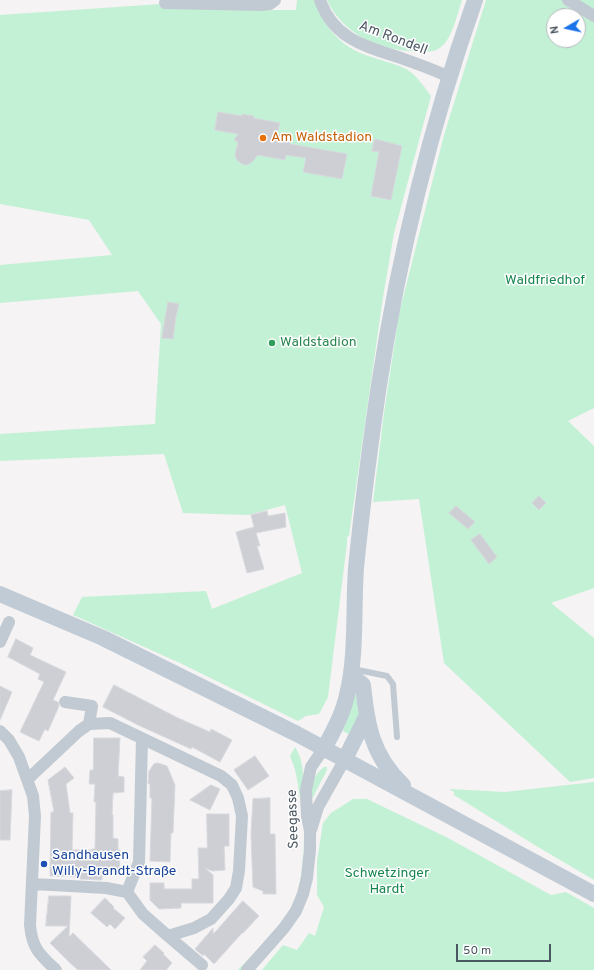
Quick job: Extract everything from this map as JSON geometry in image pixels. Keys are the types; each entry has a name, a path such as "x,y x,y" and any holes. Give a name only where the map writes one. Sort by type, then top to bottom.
{"main road":[{"path":"324,748 335,731 342,714 351,672 357,561 379,384 406,244 424,167 449,77 475,0"},
{"path":"0,594 103,638 324,748 594,894"},
{"path":"351,672 363,685 366,717 377,752 391,774 416,797"},
{"path":"345,759 366,717"}],"street":[{"path":"164,3 266,5 275,0"},
{"name":"Am Rondell","path":"320,0 327,16 346,36 357,43 449,77"},
{"path":"568,0 594,16"},
{"path":"0,642 9,622"},
{"path":"65,702 92,706 89,724"},
{"path":"28,779 79,731 89,724 110,723 221,776 232,785 238,798 242,816 239,871 236,888 229,899 210,919 194,928 168,936"},
{"path":"0,732 9,740 20,757 28,779 35,816 30,925 31,939 36,949 56,970"},
{"path":"127,892 139,862 142,738"},
{"name":"Seegasse","path":"247,970 296,912 307,878 310,850 310,831 307,816 306,790 311,767 324,748"},
{"path":"310,831 318,807 345,759"},
{"path":"33,884 106,888 127,892 143,914 202,965"}],"lane":[{"path":"351,672 387,676 393,684 397,737"}],"green space":[{"path":"297,0 314,0 325,23 342,42 362,54 406,69 417,78 431,96 394,233 383,297 349,536 347,537 328,697 319,714 306,716 298,721 180,663 73,615 82,597 206,591 212,609 302,573 285,505 248,515 183,513 164,454 0,461 0,434 155,424 161,324 138,291 0,303 0,265 112,255 89,220 0,204 0,15 161,4 255,10 296,10"},
{"path":"327,0 462,0 454,25 445,43 438,49 425,52 388,48 364,38 352,31 342,22"},
{"name":"Waldfriedhof","path":"486,0 594,0 594,408 568,421 594,446 594,588 551,603 594,638 594,778 570,782 444,663 419,499 373,502 384,413 399,314 444,135"},
{"path":"354,688 356,688 360,719 352,736 343,731"},
{"path":"295,747 301,761 303,776 302,806 304,849 303,870 299,891 290,912 275,933 242,970 238,970 282,922 293,904 298,890 303,858 303,840 299,788 296,772 290,756"},
{"path":"324,767 327,767 327,770 311,801 313,782 317,774"},
{"path":"594,782 594,880 454,795 454,792 449,789 505,792"},
{"name":"Schwetzinger Hardt","path":"353,799 367,799 448,838 551,895 566,892 594,908 594,970 262,970 283,945 297,950 309,933 315,936 324,907 317,895 317,861 323,823 331,813"}],"building":[{"path":"218,112 242,116 242,114 254,116 253,118 280,123 277,134 291,137 290,144 347,154 342,179 303,172 306,158 286,155 285,160 258,155 247,165 242,164 237,160 235,155 238,142 234,140 238,134 215,130"},
{"path":"375,139 402,146 391,200 371,196 379,152 372,151"},
{"path":"168,302 179,304 173,339 162,338"},
{"path":"539,496 546,503 539,510 532,503"},
{"path":"456,506 475,522 468,529 449,513"},
{"path":"267,511 268,516 285,513 286,527 256,533 260,546 257,546 264,569 247,573 236,532 254,527 251,515"},
{"path":"480,534 497,557 489,564 471,540"},
{"path":"16,639 33,648 30,655 66,672 53,700 58,702 59,706 48,731 45,729 39,741 20,732 44,682 38,679 40,674 8,657"},
{"path":"114,685 178,718 210,732 211,729 232,740 220,762 192,747 191,749 103,707"},
{"path":"0,686 12,692 0,720"},
{"path":"94,738 120,738 118,776 124,777 124,792 113,793 112,815 113,838 118,839 118,850 120,850 119,874 102,874 102,880 80,879 80,877 50,876 51,812 54,812 48,780 65,767 74,778 66,784 70,813 73,813 72,850 95,849 95,784 89,784 90,770 93,770"},
{"path":"255,756 269,776 248,790 234,770"},
{"path":"158,763 167,766 175,785 170,862 150,861 152,798 150,798 150,783 148,784 149,771 154,764"},
{"path":"211,785 220,789 210,810 190,800"},
{"path":"12,790 10,840 0,840 0,791"},
{"path":"270,798 270,834 275,834 276,894 263,894 263,891 253,887 251,834 253,799"},
{"path":"207,814 229,814 229,846 224,846 225,870 212,871 205,868 213,875 213,903 181,903 181,908 159,909 150,900 150,883 164,883 164,889 192,889 192,879 199,879 198,848 207,848"},
{"path":"49,896 71,896 69,937 73,933 111,970 78,970 50,943 68,926 46,926"},
{"path":"105,898 114,907 113,908 125,918 115,929 110,924 107,927 91,913"},
{"path":"243,901 259,916 214,964 204,954 203,956 195,949 213,928 213,934 217,930"},
{"path":"155,945 172,963 166,970 140,970 147,961 143,957"}],"place":[{"name":"Am Waldstadion","path":"263,138"},
{"name":"Waldstadion","path":"272,343"},
{"name":"Sandhausen Willy-Brandt-Straße","path":"44,864"}]}
